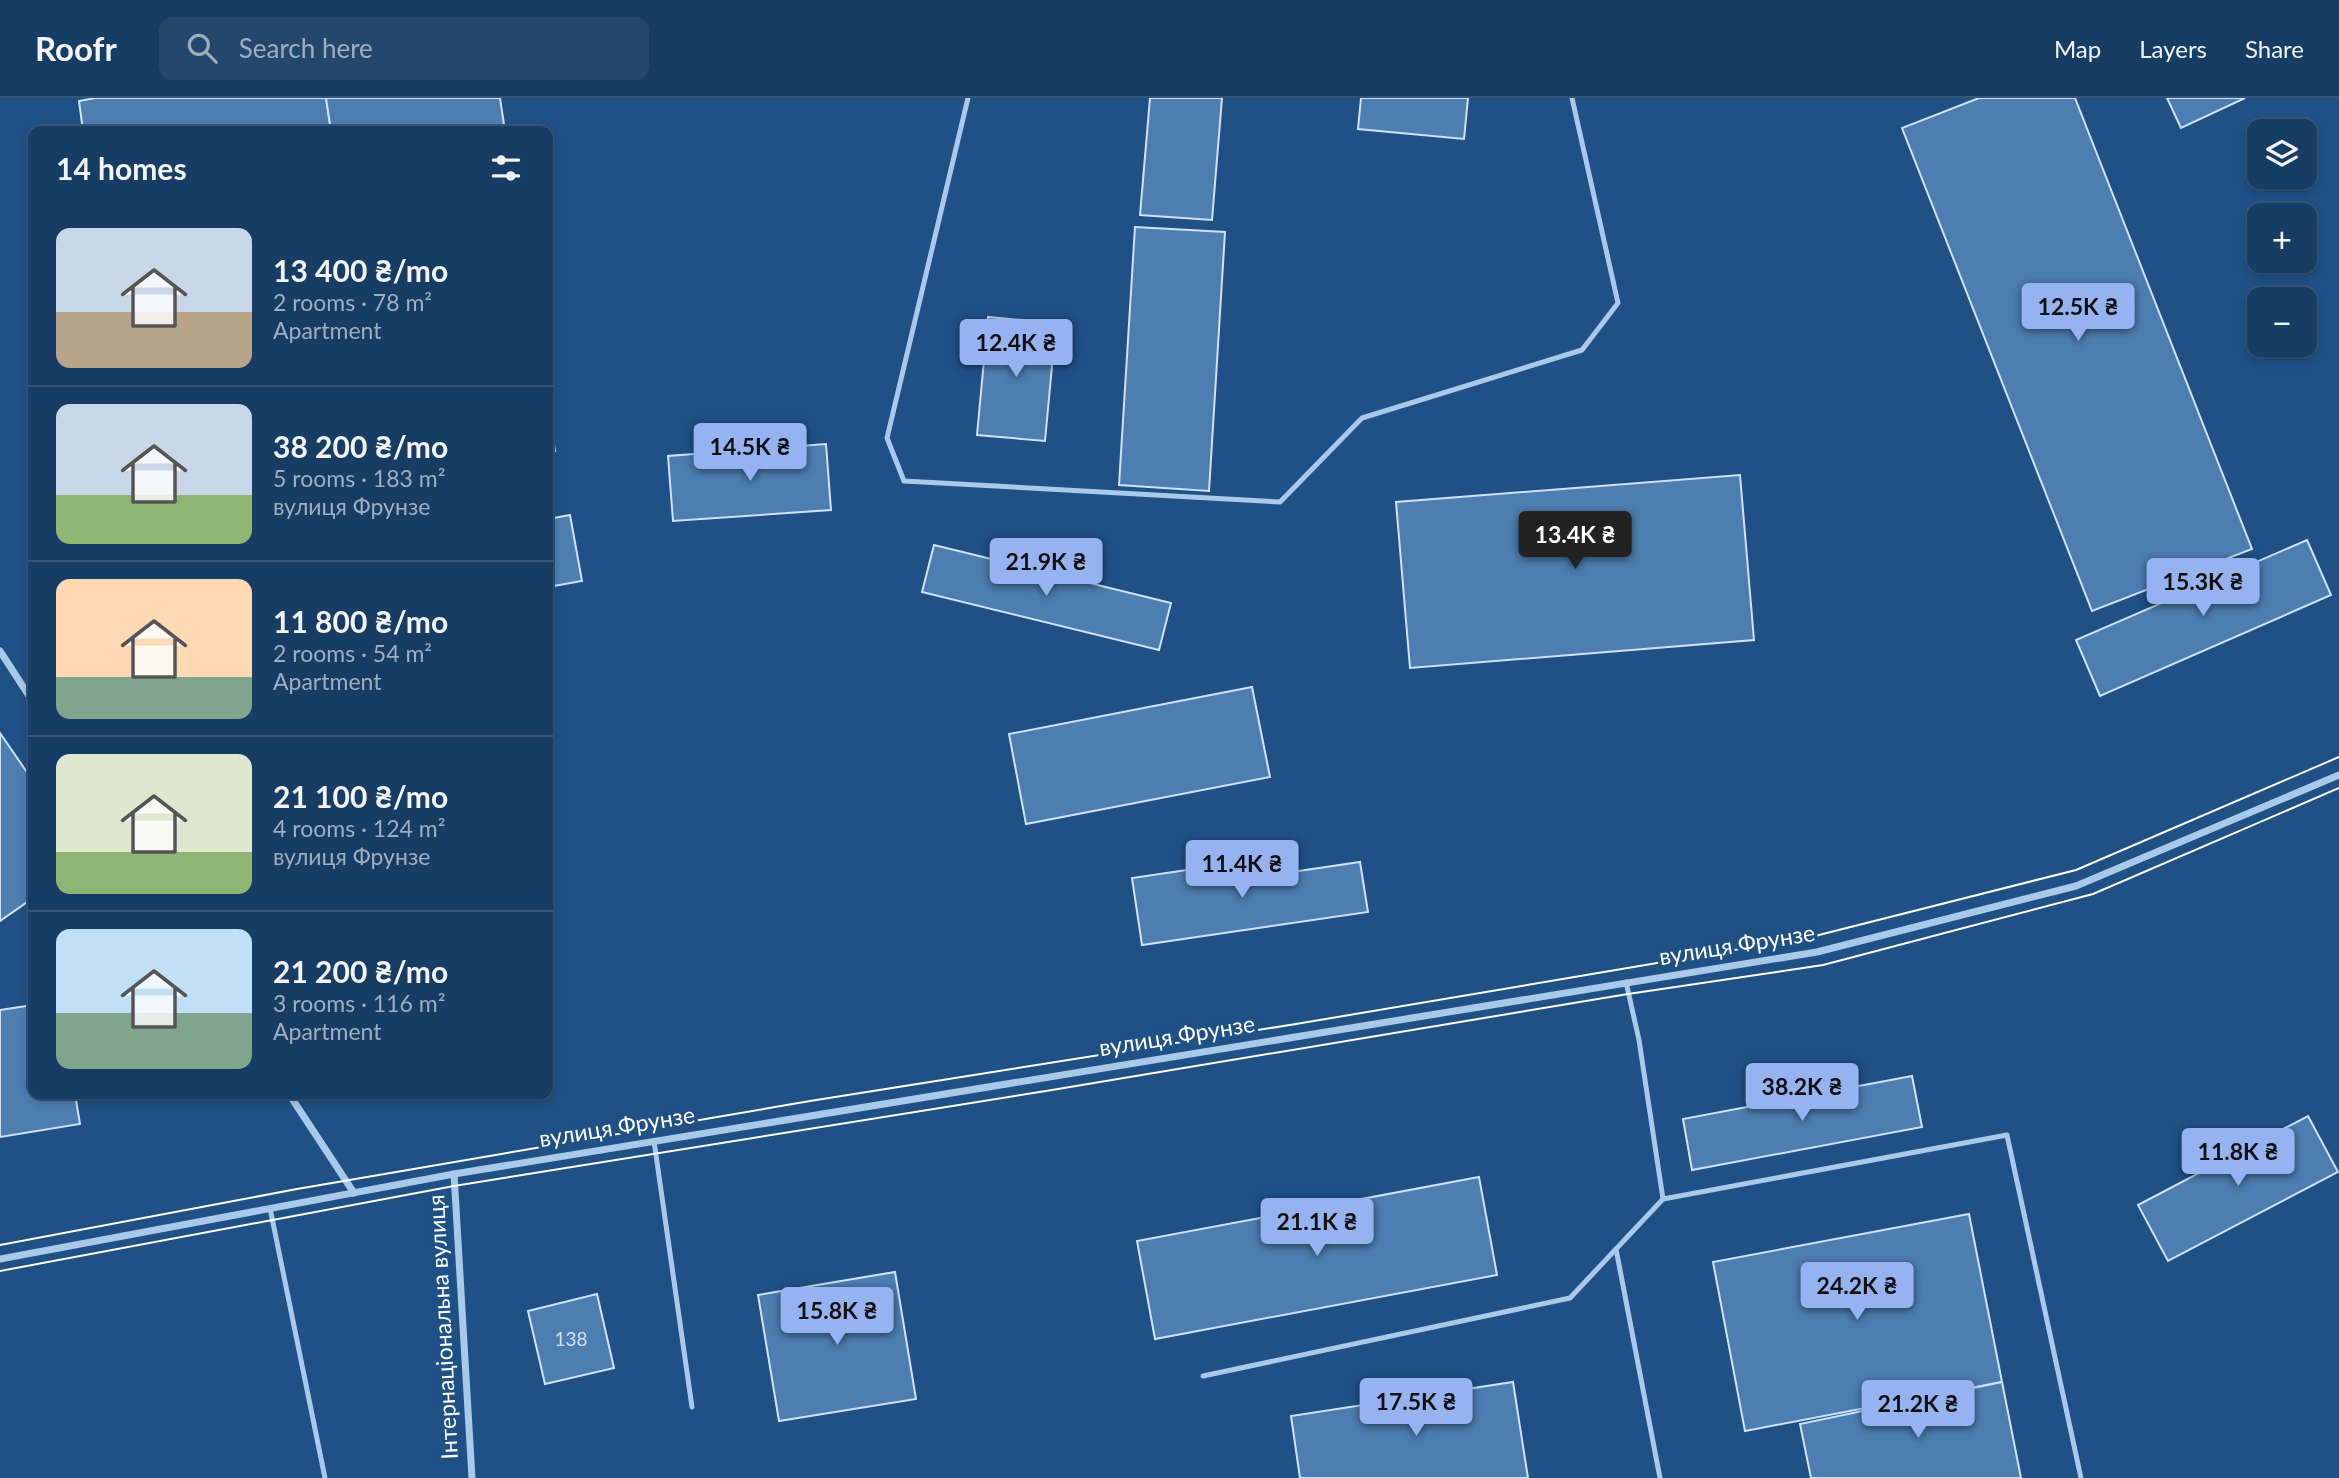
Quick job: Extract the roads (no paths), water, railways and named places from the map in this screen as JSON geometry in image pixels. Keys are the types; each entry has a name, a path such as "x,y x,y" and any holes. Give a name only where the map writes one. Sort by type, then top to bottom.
{"street":[{"path":"0,651 28,694"},
{"name":"вулиця Фрунзе","path":"0,1259 454,1174 1817,952 2076,886 2339,775"},
{"path":"292,1099 354,1193"},
{"name":"Інтернаціональна вулиця","path":"454,1174 472,1478"}],"lane":[{"path":"968,98 887,438 904,481 1280,502 1362,418 1582,350 1618,303 1572,98"},
{"path":"1626,982 1639,1040 1663,1199"},
{"path":"1203,1376 1570,1298 1663,1199 2007,1135 2081,1478"},
{"path":"654,1141 692,1407"},
{"path":"270,1208 325,1478"},
{"path":"1616,1249 1660,1478"}],"tram line":[{"path":"0,1245 297,1189 810,1101 1296,1024 1811,937 2076,870 2339,757"},
{"path":"0,1271 454,1186 1628,994 1823,965 2093,894 2339,788"}]}
